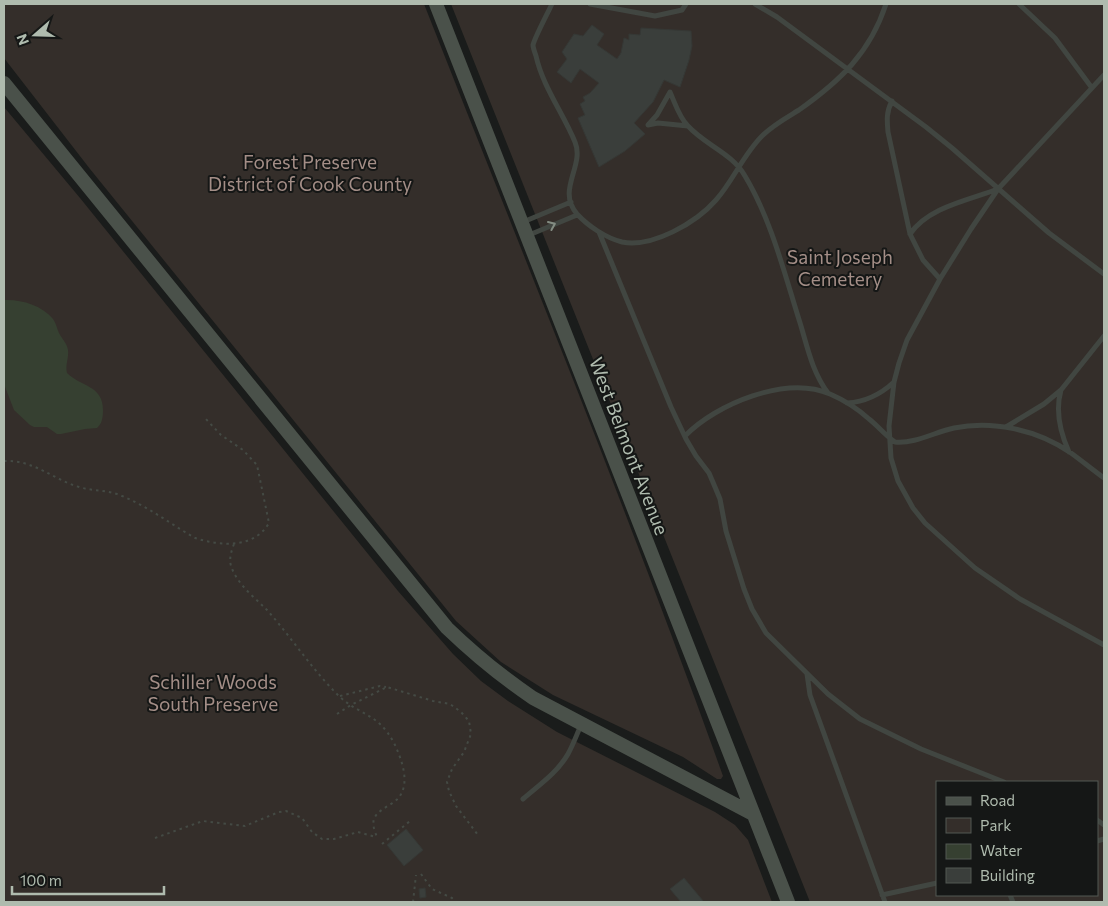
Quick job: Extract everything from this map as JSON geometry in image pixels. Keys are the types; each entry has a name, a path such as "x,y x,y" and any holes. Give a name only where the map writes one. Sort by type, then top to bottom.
{"main road":[{"name":"West Belmont Avenue","path":"436,4 788,902"},
{"path":"4,83 447,628 485,663 533,698 754,814"}],"lane":[{"path":"552,4 533,45 539,70 579,151 569,186 571,202 577,214 599,232 622,242 661,237 675,231 715,202 761,136 781,120 822,93 863,52 872,38 886,4"},
{"path":"590,4 655,16 682,10 686,4"},
{"path":"755,4 892,101 952,148 1049,233 1104,274"},
{"path":"1020,4 1055,38 1092,88"},
{"path":"1104,75 998,189 971,229 940,279 907,340 899,362 890,407 891,458 898,481 913,508 925,523 975,568 1020,600 1104,645"},
{"path":"688,126 658,123 648,125 657,115 670,92 688,126 739,167 753,189 763,213 772,236 811,362 822,384 829,393"},
{"path":"892,101 888,108 888,132 910,234 923,260 940,279"},
{"path":"910,234 928,215 998,189"},
{"path":"524,230 571,202"},
{"path":"524,230 577,214"},
{"path":"599,232 685,436 696,456 709,473 715,487 720,500 735,563 752,609 766,633 807,674 860,719 956,765 1001,781"},
{"path":"1006,427 1044,404 1061,390 1104,336"},
{"path":"846,403 860,402 876,395 894,382"},
{"path":"685,436 701,421 728,405 752,396 792,389 811,389 829,393 864,414 895,442 902,442 970,425 1006,427 1032,434 1070,452 1104,478"},
{"path":"1061,390 1058,411 1062,434 1070,452"},
{"path":"807,674 807,684 813,702 885,902"},
{"path":"523,799 560,766 581,724"},
{"path":"882,895 936,883"}],"path":[{"path":"4,461 20,461 80,487 115,493 148,508 195,538 234,544 243,542 260,534 269,523 259,470 250,456 221,435 204,417"},
{"path":"155,838 203,821 245,826 286,811 302,818 312,832 322,839 327,840 358,832 377,838 373,823 374,818 381,810 399,797 404,787 404,770 393,742 383,727 368,714 351,705 340,696 267,610 238,580 230,560 234,544"},
{"path":"340,696 380,686 450,704 462,712 469,721 471,734 464,752 452,769 447,782 456,806 478,835"},
{"path":"337,714 387,687"},
{"path":"382,844 410,821"},
{"path":"421,874 432,889 452,898 456,902"},
{"path":"413,902 416,875"}],"green space":[{"name":"Forest Preserve District of Cook County","path":"4,4 424,4 651,582 723,776 721,779 717,779 683,757 553,695 501,662 456,621 90,169 4,58"},
{"name":"Saint Joseph Cemetery","path":"451,4 1104,4 1104,902 810,902"},
{"name":"Schiller Woods South Preserve","path":"4,107 398,591 453,654 481,681 508,701 557,732 715,812 735,825 748,840 772,902 4,902"}],"water":[{"path":"4,300 30,304 43,310 53,319 66,343 68,353 67,373 95,391 102,402 102,418 97,428 57,434 47,427 34,427 30,425 14,410 4,384"}],"building":[{"path":"592,25 604,34 597,45 617,59 621,53 624,38 629,40 629,34 640,35 641,28 691,31 692,46 680,87 664,80 653,102 634,123 645,134 625,151 599,167 578,118 585,115 580,104 585,101 583,97 590,93 599,83 580,69 571,83 557,72 567,59 562,52 574,34 583,36"},
{"path":"406,829 423,850 404,866 387,845"},
{"path":"684,878 704,902 681,902 670,889"},
{"path":"425,888 426,897 420,898 419,889"}]}
